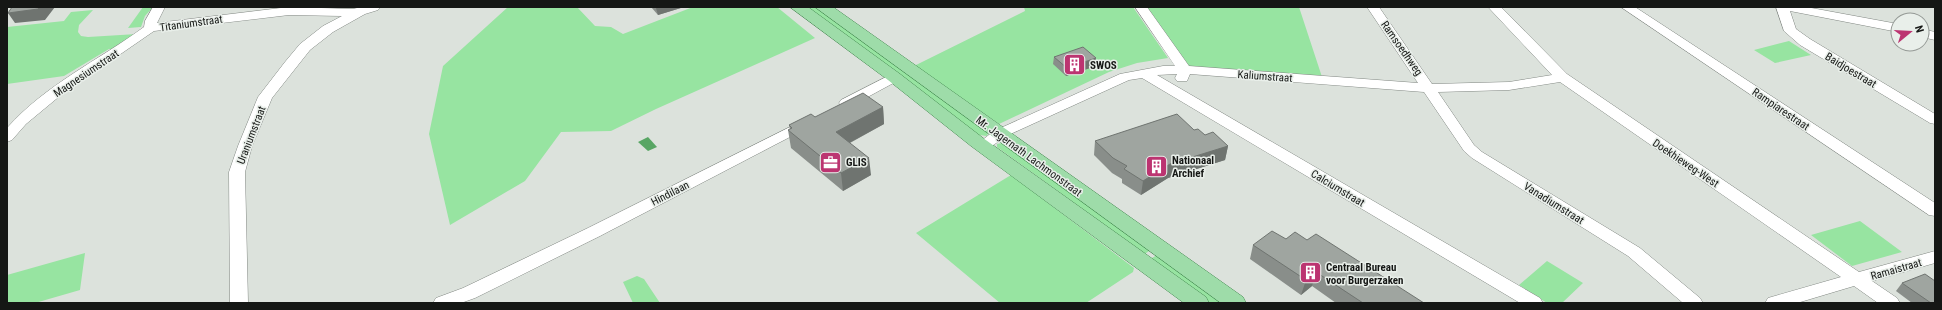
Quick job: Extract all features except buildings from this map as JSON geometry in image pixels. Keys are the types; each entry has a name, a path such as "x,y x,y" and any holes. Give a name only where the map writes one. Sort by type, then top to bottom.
{"main road":[{"name":"Mr. Jagernath Lachmonstraat","path":"798,7 1199,303"},
{"name":"Mr. Jagernath Lachmonstraat","path":"824,7 1236,303"}],"street":[{"path":"150,28 159,7"},
{"path":"1141,7 1185,70 1175,91"},
{"name":"Ramsoedhweg","path":"1373,7 1430,89"},
{"name":"Doekhieweg-West","path":"1494,7 1562,77 1891,303"},
{"name":"Rampiarestraat","path":"1627,7 1935,211"},
{"name":"Baidjoestraat","path":"1782,7 1790,31 1804,42 1935,120"},
{"path":"1786,7 1890,26"},
{"name":"Titaniumstraat","path":"150,28 289,11 367,9"},
{"name":"Uraniumstraat","path":"238,303 237,172 251,132 271,88 305,47 332,26 367,9"},
{"name":"Magnesiumstraat","path":"7,137 14,128 35,109 150,28"},
{"name":"Kaliumstraat","path":"983,145 999,134 1125,77 1163,70 1185,70 1430,89 1494,88 1531,84 1562,77"},
{"name":"Calciumstraat","path":"1143,73 1534,303"},
{"path":"836,108 894,77"},
{"name":"Vanadiumstraat","path":"1430,89 1469,148 1477,155 1634,252 1650,264 1694,303"},
{"name":"Hindilaan","path":"442,303 469,292 587,236 822,115"},
{"name":"Ramaistraat","path":"1774,303 1935,258"}],"shaded area":[{"path":"143,7 153,7 145,16 141,27 128,28"},
{"path":"508,7 577,7 595,26 611,27 623,34 693,7 777,7 815,38 656,109 611,131 561,132 525,181 450,225 429,134 443,66"},
{"path":"804,7 816,7 988,132 987,136 979,135"},
{"path":"1024,7 1133,7 1168,58 1137,63 1109,72 999,124 914,66 1025,11"},
{"path":"1145,7 1299,7 1322,77 1188,67"},
{"path":"93,10 79,25 78,32 81,36 88,37 137,34 116,50 109,49 64,76 7,84 7,27 64,21 71,12"},
{"path":"1789,41 1811,55 1775,63 1754,50"},
{"path":"648,137 657,147 648,151 638,142"},
{"path":"1002,143 1149,249 1149,251 1145,254 997,147 997,144"},
{"path":"1011,175 1134,268 1133,272 1086,303 1000,303 916,233"},
{"path":"1860,221 1902,252 1852,266 1811,235"},
{"path":"85,253 80,290 35,303 7,303 7,275"},
{"path":"1157,255 1223,303 1209,303 1152,261 1152,258"},
{"path":"1547,261 1583,283 1562,303 1547,303 1519,285"},
{"path":"637,276 644,279 660,303 633,303 623,282"}],"place":[{"name":"SWOS","path":"1074,65"},
{"name":"GLIS","path":"831,162"},
{"name":"Nationaal Archief","path":"1156,166"},
{"name":"Centraal Bureau voor Burgerzaken","path":"1310,273"}]}
